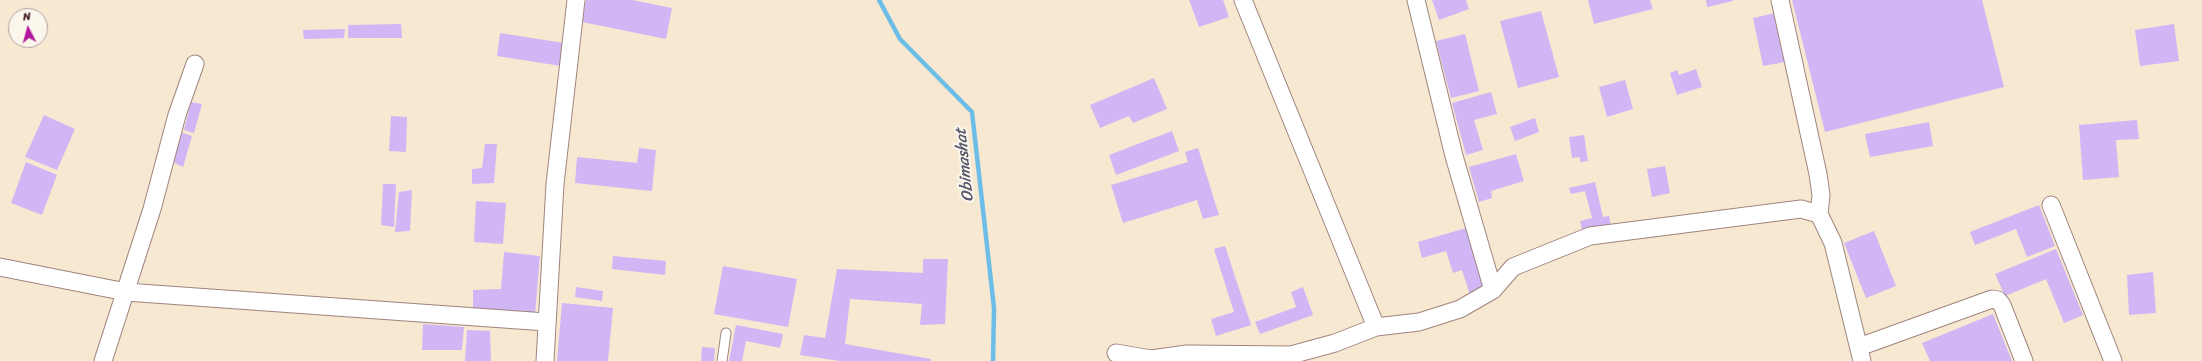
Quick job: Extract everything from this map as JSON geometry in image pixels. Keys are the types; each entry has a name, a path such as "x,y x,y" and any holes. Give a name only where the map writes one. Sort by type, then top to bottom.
{"street":[{"path":"545,361 546,322 555,184 576,0"},
{"path":"1243,0 1376,327"},
{"path":"1416,0 1454,156 1493,290"},
{"path":"1780,0 1818,174 1821,195 1819,214 1833,243 1861,354 1992,299 1998,300 2002,305 2024,361"},
{"path":"103,361 152,209 177,115 195,64"},
{"path":"2051,204 2113,361"},
{"path":"1116,353 1151,360 1187,354 1291,355 1335,343 1376,327 1419,322 1460,309 1493,290 1513,267 1590,236 1801,209 1819,214"},
{"path":"0,267 126,292 546,322"}],"lane":[{"path":"722,361 726,333"}],"building":[{"path":"586,0 632,0 672,8 666,39 582,22"},
{"path":"1189,0 1223,0 1229,17 1199,27"},
{"path":"1432,0 1466,0 1469,9 1439,20"},
{"path":"1588,0 1650,0 1653,9 1594,24"},
{"path":"1706,0 1733,0 1733,1 1707,7"},
{"path":"1792,0 1982,0 2004,87 1825,132"},
{"path":"1541,11 1559,77 1518,88 1500,21"},
{"path":"1775,13 1785,62 1763,66 1753,18"},
{"path":"401,24 402,38 348,38 348,25"},
{"path":"2174,24 2179,61 2140,66 2135,30"},
{"path":"345,29 344,38 304,39 303,30"},
{"path":"500,33 564,43 561,66 497,56"},
{"path":"1465,34 1479,91 1451,98 1436,41"},
{"path":"1696,69 1702,87 1677,95 1670,73 1677,70 1679,75"},
{"path":"1154,78 1167,109 1133,123 1129,116 1100,128 1090,105"},
{"path":"1625,80 1633,109 1607,117 1599,87"},
{"path":"1491,92 1497,114 1474,120 1483,150 1466,155 1452,103"},
{"path":"191,102 202,104 194,133 184,130"},
{"path":"44,115 75,129 57,170 25,157"},
{"path":"391,116 407,117 406,152 389,151"},
{"path":"1535,118 1539,132 1515,141 1510,127"},
{"path":"2137,120 2139,139 2116,140 2119,177 2083,180 2079,125"},
{"path":"1929,122 1933,146 1870,157 1865,134"},
{"path":"1172,131 1179,151 1116,175 1109,155"},
{"path":"181,132 192,136 183,167 171,161"},
{"path":"1584,135 1588,161 1580,162 1580,157 1572,158 1569,137"},
{"path":"485,144 497,144 494,183 472,184 472,169 482,168"},
{"path":"639,148 656,150 652,191 575,183 577,157 637,163"},
{"path":"1198,148 1219,215 1203,219 1197,200 1123,223 1111,185 1188,162 1185,152"},
{"path":"1516,154 1524,181 1491,191 1492,198 1479,202 1469,167"},
{"path":"26,162 57,175 42,215 11,203"},
{"path":"1665,166 1670,193 1652,197 1647,169"},
{"path":"1595,182 1603,217 1609,216 1611,226 1583,233 1580,221 1592,218 1585,191 1571,194 1569,188"},
{"path":"383,184 396,184 394,227 381,225"},
{"path":"412,190 410,231 395,232 399,192"},
{"path":"476,201 506,203 503,244 474,242"},
{"path":"2039,205 2055,246 2027,257 2016,229 1975,245 1970,232"},
{"path":"1466,228 1485,291 1470,295 1462,270 1453,273 1446,251 1422,258 1418,242"},
{"path":"1874,231 1896,286 1866,298 1844,243"},
{"path":"1225,246 1251,325 1216,336 1211,319 1234,312 1214,249"},
{"path":"2056,249 2083,315 2064,323 2046,279 2005,296 1995,274"},
{"path":"504,252 540,256 535,315 473,313 473,290 501,289"},
{"path":"613,256 666,261 665,275 612,269"},
{"path":"923,259 948,259 945,324 920,325 922,304 850,299 845,344 931,359 931,361 840,361 800,355 804,335 825,338 837,269 923,273"},
{"path":"723,266 797,279 788,327 714,314"},
{"path":"2153,272 2156,313 2129,315 2127,275"},
{"path":"576,287 603,291 602,301 575,297"},
{"path":"1303,287 1313,315 1260,334 1255,322 1296,307 1291,292"},
{"path":"562,303 613,308 608,361 557,361"},
{"path":"1993,314 2012,361 1930,361 1922,343"},
{"path":"423,324 464,327 462,350 422,350"},
{"path":"736,325 783,334 780,348 746,341 742,361 729,361"},
{"path":"467,330 490,331 491,361 465,361"},
{"path":"702,347 715,348 714,361 701,361"}],"waterway":[{"name":"Obimashat","path":"879,0 900,39 972,112 994,308 993,361"}]}
